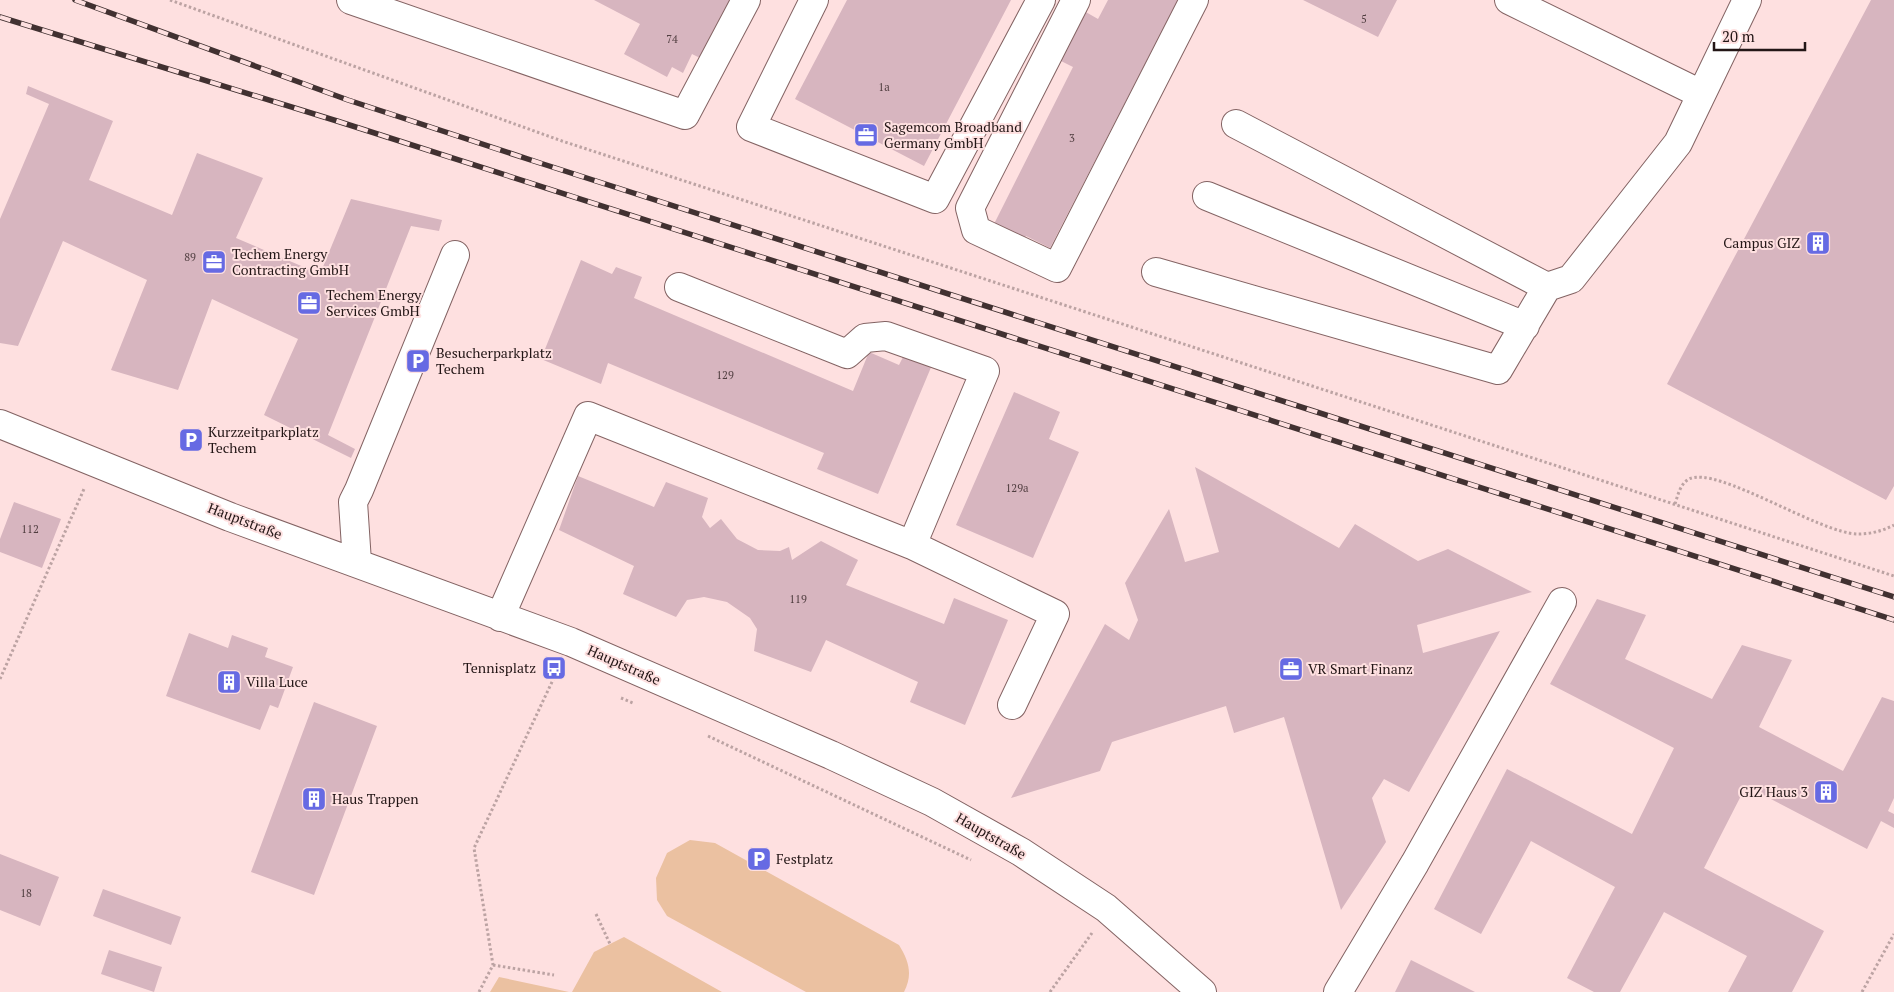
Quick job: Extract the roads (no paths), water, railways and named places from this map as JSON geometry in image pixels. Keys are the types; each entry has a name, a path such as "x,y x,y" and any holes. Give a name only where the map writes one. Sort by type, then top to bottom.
{"street":[{"path":"351,0 685,114 746,0"},
{"path":"814,0 751,127 935,198 1041,0"},
{"path":"1076,0 970,208 976,230 1057,268 1194,0"},
{"path":"1509,0 1701,94"},
{"path":"1156,272 1498,370 1547,287 1571,279 1678,143 1747,0"},
{"path":"1236,124 1547,287"},
{"path":"1207,196 1525,326"},
{"path":"357,562 353,502 455,256"},
{"path":"679,287 847,354 865,338 886,336 985,371 912,545"},
{"path":"500,618 588,416 912,545 1055,614 1012,705"},
{"name":"Hauptstraße","path":"0,424 230,517 357,562 500,618 570,642 831,755 932,802 1020,852 1106,908 1202,992"},
{"path":"1338,992 1415,863 1562,602"}],"railway":[{"path":"75,0 348,100 543,164 1894,597"},
{"path":"0,17 337,121 1894,620"}],"place":[{"name":"Sagemcom Broadband Germany GmbH","path":"866,135"},
{"name":"Campus GIZ","path":"1818,243"},
{"name":"Techem Energy Contracting GmbH","path":"214,262"},
{"name":"Techem Energy Services GmbH","path":"309,303"},
{"name":"Besucherparkplatz Techem","path":"418,361"},
{"name":"Kurzzeitparkplatz Techem","path":"191,440"},
{"name":"Tennisplatz","path":"554,668"},
{"name":"VR Smart Finanz","path":"1291,669"},
{"name":"Villa Luce","path":"229,682"},
{"name":"GIZ Haus 3","path":"1826,792"},
{"name":"Haus Trappen","path":"314,799"},
{"name":"Festplatz","path":"759,859"}]}
